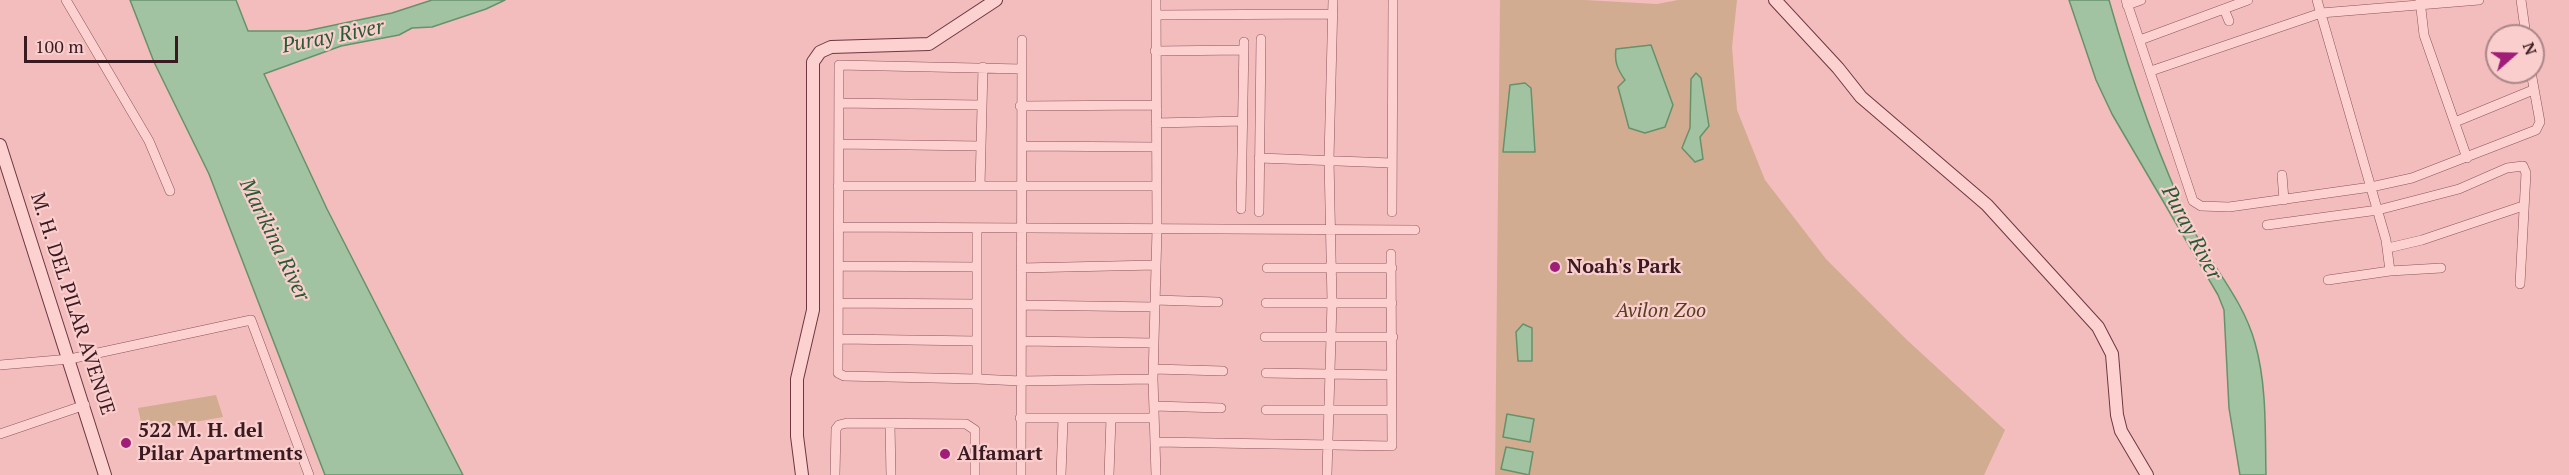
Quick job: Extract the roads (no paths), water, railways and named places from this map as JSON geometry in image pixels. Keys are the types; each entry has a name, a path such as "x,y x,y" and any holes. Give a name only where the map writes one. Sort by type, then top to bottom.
{"street":[{"path":"66,0 149,141 170,191"},
{"path":"802,475 797,436 797,379 813,310 813,62 820,52 831,47 929,44 996,0"},
{"path":"1156,0 1157,229 1154,344 1156,475"},
{"path":"1327,474 1332,302 1329,269 1331,230 1329,159 1333,0"},
{"path":"1775,0 1861,97 1987,205 2098,327 2112,354 2117,415 2121,431 2148,475"},
{"path":"2141,0 2127,2 2193,201 2197,205 2229,207 2371,187 2412,178 2536,130 2540,122 2532,84"},
{"path":"2140,40 2248,0"},
{"path":"2317,0 2378,210 2388,248 2390,271"},
{"path":"2151,71 2321,13 2420,3 2479,0"},
{"path":"2521,0 2524,24"},
{"path":"1392,212 1393,1"},
{"path":"2420,3 2424,35 2466,158"},
{"path":"2224,9 2229,21"},
{"path":"1156,15 1333,14"},
{"path":"1259,212 1261,39"},
{"path":"1021,475 1022,146 1020,106 1022,40"},
{"path":"1155,51 1244,46 1241,210"},
{"path":"1022,69 839,65 840,376 1021,381 1223,370"},
{"path":"980,186 983,67"},
{"path":"2455,122 2533,90"},
{"path":"839,103 981,105"},
{"path":"1020,106 1156,105"},
{"path":"1156,123 1242,121"},
{"path":"839,144 981,146"},
{"name":"M. H. DEL PILAR AVENUE","path":"0,145 85,405 105,475"},
{"path":"1022,146 1156,147"},
{"path":"1259,158 1391,163"},
{"path":"2267,225 2378,210 2459,189 2507,168 2523,166 2526,173 2520,284"},
{"path":"2282,175 2284,200"},
{"path":"838,186 1157,186"},
{"path":"2388,248 2422,240 2523,206"},
{"path":"838,227 1415,230"},
{"path":"977,228 977,378"},
{"path":"1156,442 1392,446 1391,254"},
{"path":"1021,268 1156,266"},
{"path":"838,267 977,267"},
{"path":"1267,268 1392,268"},
{"path":"2328,280 2390,271 2441,268"},
{"path":"1021,306 1218,302"},
{"path":"838,303 977,304"},
{"path":"1266,303 1392,303"},
{"path":"0,365 70,358 251,320 309,475"},
{"path":"1265,338 1393,337"},
{"path":"840,339 977,341"},
{"path":"1022,341 1154,344"},
{"path":"1266,373 1392,375"},
{"path":"0,434 85,405"},
{"path":"1154,406 1221,408"},
{"path":"1266,410 1392,410"},
{"path":"1020,418 1064,420 1155,418"},
{"path":"1109,475 1111,418"},
{"path":"1061,475 1064,420"},
{"path":"835,475 839,426 847,423 890,425 959,423 972,426 975,430 975,475"},
{"path":"890,425 891,475"}],"water":[{"path":"130,0 236,0 248,31 306,31 392,13 432,0 505,0 486,9 432,27 412,28 399,35 341,46 264,74 327,209 463,475 325,475 209,174 154,62"},
{"name":"Puray River","path":"2069,0 2109,0 2126,58 2167,172 2200,242 2250,327 2262,375 2266,475 2240,475 2229,408 2224,310 2218,295 2112,114 2096,80"},
{"path":"1651,45 1673,105 1665,127 1645,133 1629,128 1618,87 1625,80 1617,66 1616,49"},
{"path":"1696,73 1701,78 1709,126 1700,137 1703,159 1695,162 1682,148 1690,128 1691,79"},
{"path":"1525,83 1531,88 1535,152 1503,152 1510,85"},
{"path":"1523,324 1532,328 1532,361 1518,361 1516,332"},
{"path":"1507,414 1534,419 1530,442 1503,437"},
{"path":"1506,447 1533,452 1529,475 1501,469"}],"place":[{"name":"Noah's Park","path":"1555,267"},
{"name":"522 M. H. del Pilar Apartments","path":"126,443"},
{"name":"Alfamart","path":"945,454"}],"water label":[{"name":"Marikina River","path":"274,240"}],"park label":[{"name":"Avilon Zoo","path":"1661,311"}]}
